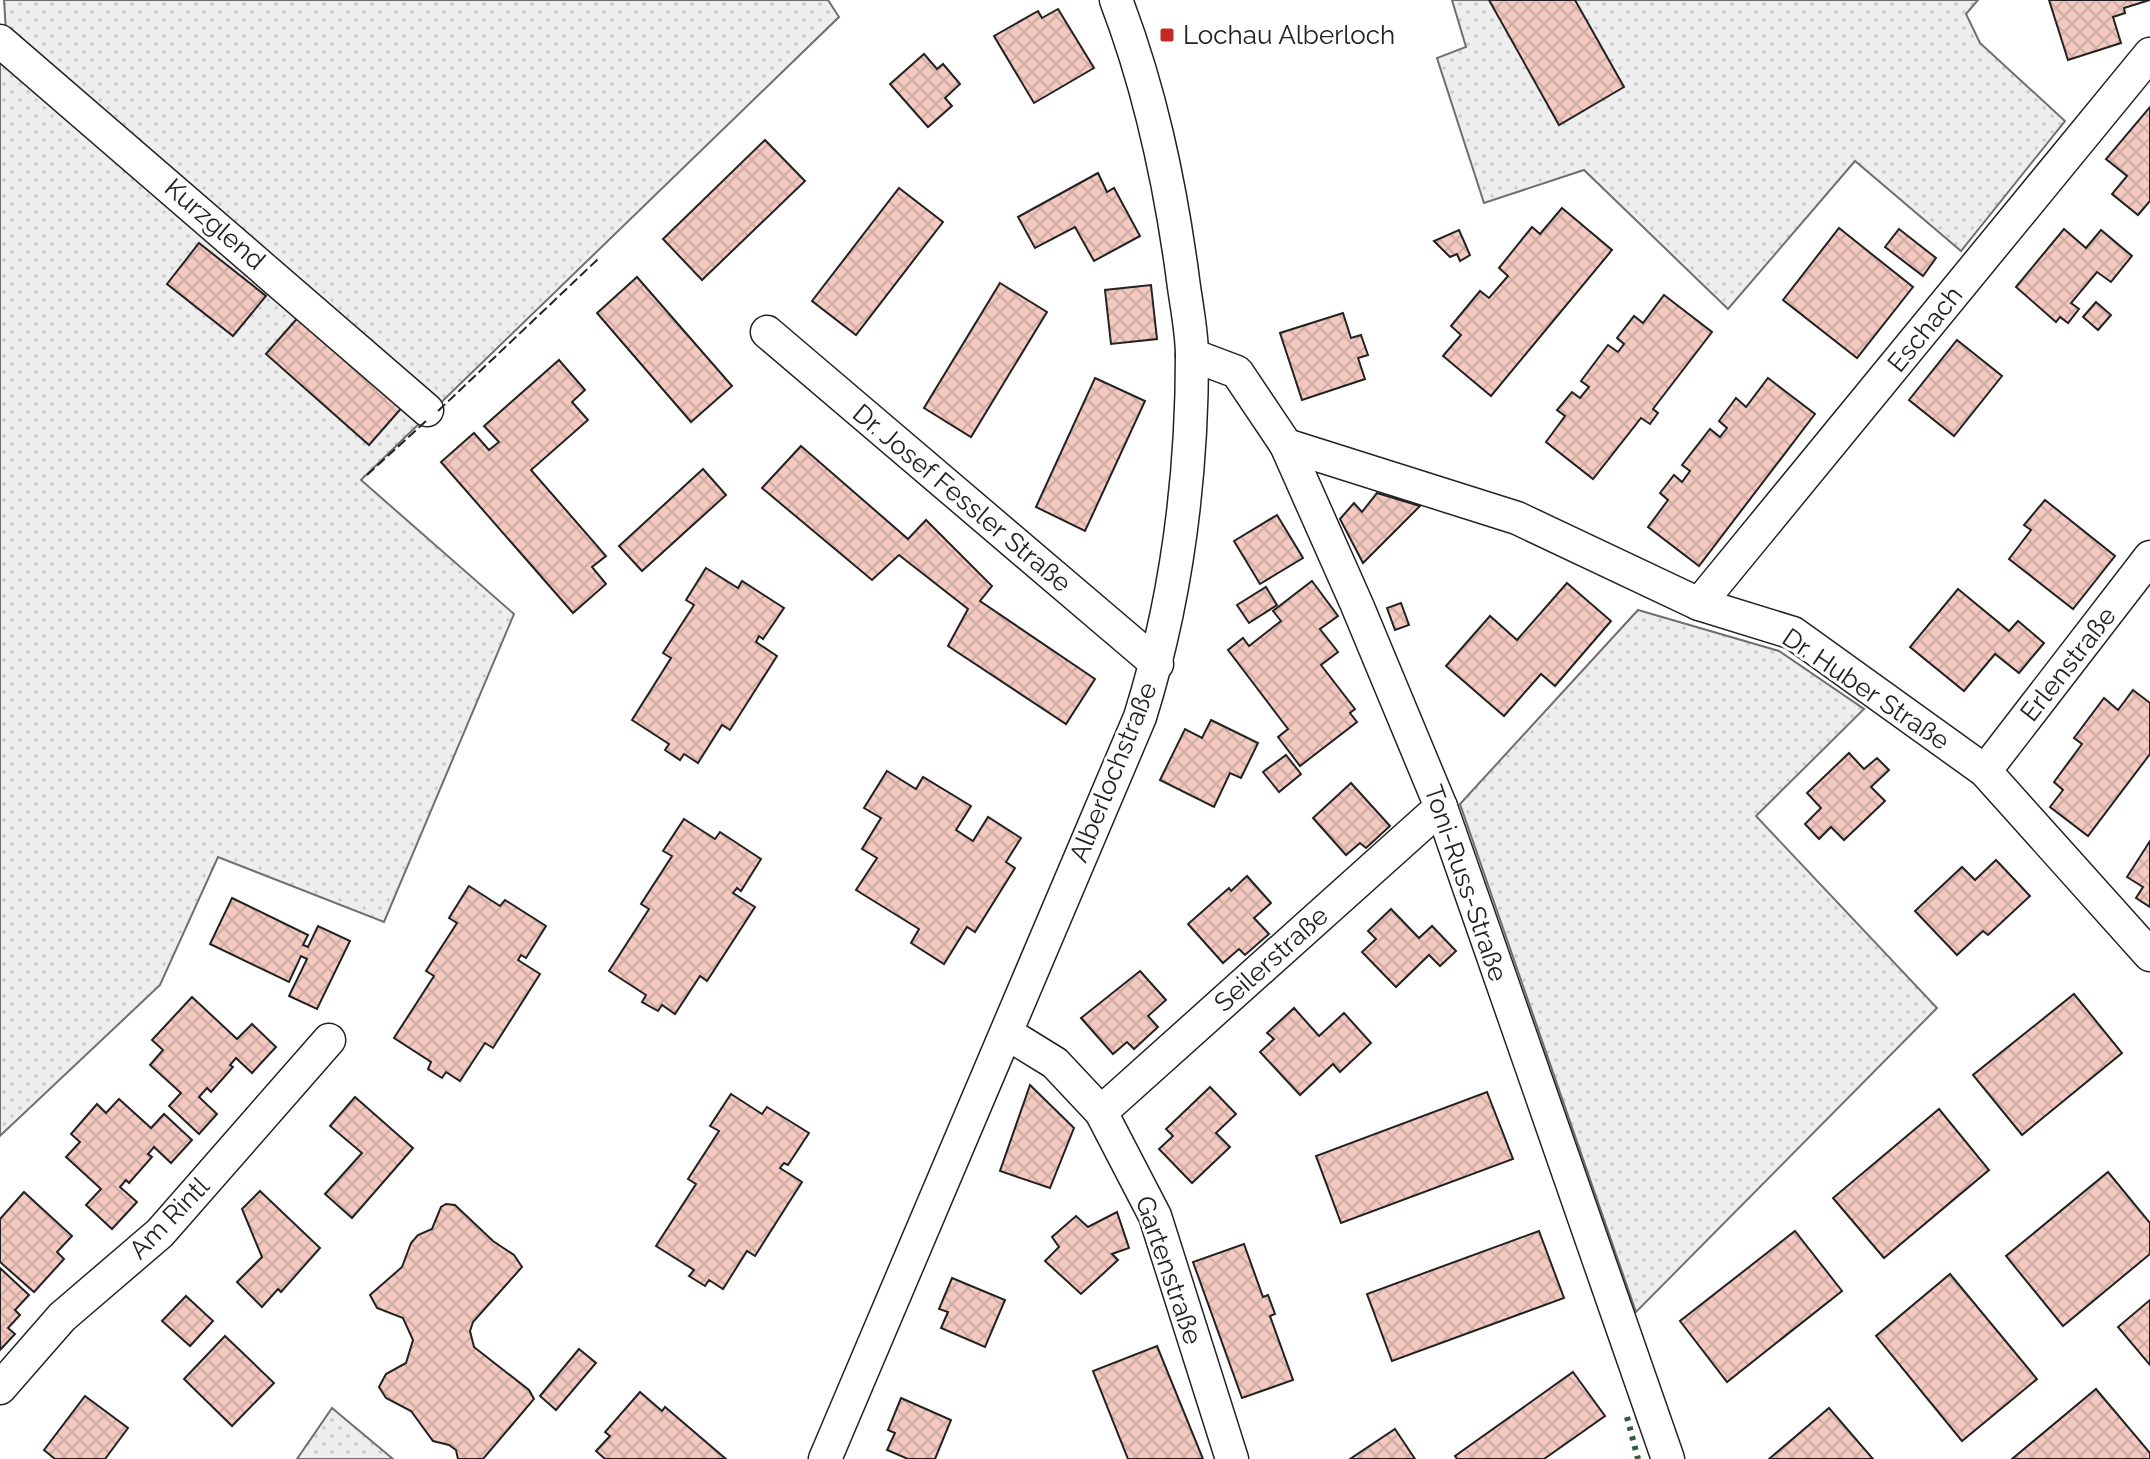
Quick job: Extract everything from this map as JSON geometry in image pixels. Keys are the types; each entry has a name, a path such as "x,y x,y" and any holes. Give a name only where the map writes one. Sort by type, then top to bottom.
{"street":[{"name":"Alberlochstraße","path":"825,1459 1140,717 1157,664 1172,600 1192,355 1171,187 1142,68 1116,0"},
{"name":"Kurzglend","path":"0,41 427,410"},
{"name":"Eschach","path":"1699,604 2150,54"},
{"name":"Dr. Josef Fessler Straße","path":"767,332 1157,664"},
{"name":"Toni-Russ-Straße","path":"1192,355 1237,372 1286,445 1441,807 1668,1459"},
{"name":"Dr. Huber Straße","path":"1286,445 1517,518 1699,604 1793,633 1985,771 2150,955"},
{"name":"Erlenstraße","path":"1985,771 2150,557"},
{"name":"Seilerstraße","path":"1101,1112 1441,807"},
{"name":"Gartenstraße","path":"1008,1034 1055,1063 1101,1112 1155,1216 1232,1459"},
{"name":"Am Rintl","path":"0,1388 62,1317 160,1233 329,1040"}],"shaded area":[{"path":"4,0 828,0 839,17 361,480 514,614 384,922 218,857 160,985 0,1136 0,65 8,63"},
{"path":"1452,0 1978,0 1966,14 1980,43 2065,121 1961,251 1855,161 1728,309 1584,170 1484,203 1437,58 1466,47"},
{"path":"1638,610 1779,651 1864,709 1756,816 1937,1008 1636,1312 1460,804"},
{"path":"332,1408 393,1459 297,1459"}],"building":[{"path":"1489,0 1575,0 1624,87 1559,125"},
{"path":"2049,0 2150,0 2124,8 2125,13 2113,17 2121,43 2068,60"},
{"path":"1058,9 1094,68 1034,103 994,36 1038,11 1042,18"},
{"path":"924,54 937,69 943,64 960,84 945,98 952,106 928,127 890,84"},
{"path":"2150,107 2150,201 2138,215 2112,194 2127,176 2106,159"},
{"path":"765,140 805,181 702,280 663,239"},
{"path":"1098,173 1107,192 1114,188 1140,236 1094,261 1075,227 1035,248 1018,217"},
{"path":"899,188 943,222 856,335 812,301"},
{"path":"1562,208 1612,250 1491,396 1443,356 1461,335 1451,326 1480,291 1489,298 1508,276 1499,268 1532,227 1540,234"},
{"path":"1839,228 1913,287 1857,358 1783,300"},
{"path":"1899,229 1936,258 1923,276 1885,247"},
{"path":"2064,229 2086,248 2101,230 2132,256 2111,282 2097,272 2071,303 2079,309 2068,323 2060,317 2056,322 2016,287"},
{"path":"1459,230 1470,255 1460,261 1457,254 1450,257 1434,241"},
{"path":"199,243 266,296 233,336 167,284"},
{"path":"637,277 732,386 691,422 597,313"},
{"path":"1000,283 1047,312 971,437 924,408"},
{"path":"1151,285 1157,339 1111,344 1105,290"},
{"path":"1664,295 1712,332 1653,409 1658,413 1650,424 1641,418 1593,479 1546,442 1565,416 1557,410 1572,392 1580,398 1589,387 1581,381 1608,345 1618,352 1624,344 1617,338 1634,316 1643,323"},
{"path":"2096,302 2111,315 2098,330 2083,317"},
{"path":"1343,313 1351,338 1361,335 1368,355 1358,358 1365,379 1302,400 1280,333"},
{"path":"301,314 405,404 369,445 266,354"},
{"path":"1957,340 2002,376 1954,436 1909,400"},
{"path":"559,360 585,390 572,402 588,420 531,470 606,556 592,567 606,584 573,613 441,462 474,433 489,450 499,442 484,426"},
{"path":"1095,378 1145,401 1085,531 1036,507"},
{"path":"1768,378 1815,414 1699,566 1648,527 1668,500 1660,493 1674,475 1682,482 1690,471 1682,465 1710,429 1720,437 1727,428 1719,421 1736,398 1746,407"},
{"path":"801,446 908,539 926,520 992,586 980,601 1095,679 1066,724 948,646 968,609 899,555 872,580 762,488"},
{"path":"703,469 726,495 642,571 619,546"},
{"path":"1377,493 1420,506 1363,563 1340,519 1354,503 1362,512"},
{"path":"2045,500 2115,556 2073,609 2009,559 2031,530 2024,525"},
{"path":"1277,515 1303,558 1260,584 1234,541"},
{"path":"706,568 738,588 742,581 784,608 763,639 759,636 756,642 777,656 730,730 722,725 698,763 684,754 680,760 665,750 669,744 632,720 671,658 663,653 694,605 686,600"},
{"path":"1312,581 1338,616 1320,629 1338,652 1321,665 1355,709 1350,713 1357,722 1300,766 1278,737 1288,729 1228,650 1243,638 1249,646 1281,621 1273,611"},
{"path":"1567,583 1611,621 1555,686 1541,674 1504,716 1446,666 1490,616 1517,640"},
{"path":"1266,587 1277,605 1249,623 1237,605"},
{"path":"1958,589 2009,631 2018,621 2044,643 2019,673 1995,654 1964,691 1910,647"},
{"path":"1401,603 1409,625 1395,630 1387,608"},
{"path":"2133,690 2150,703 2150,754 2088,836 2050,807 2063,790 2054,782 2082,744 2074,738 2104,698 2118,710"},
{"path":"1211,720 1258,743 1241,778 1230,773 1214,807 1160,780 1185,729 1202,738"},
{"path":"1849,753 1864,769 1877,758 1889,770 1871,787 1885,801 1844,840 1831,827 1819,839 1805,824 1821,808 1807,793"},
{"path":"1286,755 1301,774 1279,792 1263,772"},
{"path":"887,771 916,789 923,777 971,806 956,830 973,841 988,817 1021,838 1006,862 1015,868 975,932 967,927 944,964 911,943 919,929 856,890 877,858 862,849 881,818 864,808"},
{"path":"1351,783 1390,826 1366,848 1360,843 1346,855 1313,818"},
{"path":"684,819 715,839 720,832 761,859 741,891 737,888 733,893 755,907 707,981 700,976 675,1014 662,1005 658,1011 642,1002 646,995 609,971 649,909 641,904 672,856 663,851"},
{"path":"2150,841 2150,907 2136,898 2143,887 2127,877"},
{"path":"1996,860 2030,896 1988,935 1983,931 1957,955 1915,911 1962,867 1975,880"},
{"path":"1247,876 1271,903 1254,918 1269,934 1245,955 1239,949 1223,963 1188,924"},
{"path":"469,886 500,906 505,900 546,926 526,958 521,955 518,960 540,974 493,1048 485,1043 460,1081 446,1072 442,1078 428,1069 431,1062 394,1038 434,976 426,971 457,923 449,918"},
{"path":"232,898 308,935 303,945 308,947 318,926 350,941 317,1009 289,996 307,959 301,956 289,982 210,944"},
{"path":"1391,909 1419,938 1432,926 1456,951 1440,966 1429,955 1396,987 1362,952 1376,939 1368,931"},
{"path":"1140,971 1166,1000 1148,1016 1158,1027 1134,1049 1127,1042 1113,1054 1081,1018"},
{"path":"2074,994 2122,1053 2022,1135 1973,1075"},
{"path":"192,997 237,1039 252,1024 276,1047 252,1073 236,1058 230,1065 233,1067 211,1092 207,1088 199,1097 217,1114 199,1134 169,1106 181,1093 150,1065 163,1050 152,1040"},
{"path":"1294,1008 1319,1036 1344,1013 1371,1043 1340,1072 1333,1064 1300,1095 1260,1052 1274,1039 1267,1033"},
{"path":"1030,1085 1074,1128 1050,1188 1000,1171"},
{"path":"1210,1087 1236,1114 1216,1133 1230,1147 1192,1183 1159,1149 1173,1136 1166,1129"},
{"path":"1487,1092 1513,1159 1341,1223 1316,1156"},
{"path":"731,1094 762,1114 767,1107 809,1133 788,1165 784,1163 780,1168 802,1182 755,1256 747,1251 723,1289 709,1280 705,1286 689,1276 694,1270 656,1246 696,1184 688,1179 719,1131 710,1126"},
{"path":"355,1097 413,1148 352,1218 325,1194 362,1153 330,1126"},
{"path":"119,1099 151,1128 164,1114 192,1140 171,1163 154,1147 148,1154 152,1157 129,1183 126,1180 120,1187 137,1202 112,1229 86,1205 101,1189 66,1157 80,1142 71,1134 97,1104 106,1113"},
{"path":"1939,1109 1989,1170 1884,1258 1833,1198"},
{"path":"2108,1172 2150,1223 2150,1254 2063,1326 2006,1256"},
{"path":"260,1191 320,1248 281,1292 278,1289 262,1307 237,1282 262,1257 242,1209"},
{"path":"24,1192 72,1236 57,1252 64,1259 34,1292 0,1262 0,1219"},
{"path":"455,1205 493,1241 514,1255 522,1267 473,1322 470,1331 474,1347 529,1390 534,1399 483,1459 458,1459 456,1450 433,1441 411,1411 386,1398 379,1387 386,1374 406,1363 413,1340 403,1318 377,1308 370,1295 402,1267 411,1243 418,1235 432,1229 441,1207"},
{"path":"1117,1212 1129,1248 1112,1254 1118,1260 1081,1294 1045,1261 1059,1247 1052,1237 1076,1216 1088,1227"},
{"path":"1539,1231 1564,1298 1392,1361 1367,1294"},
{"path":"1795,1231 1842,1291 1727,1382 1680,1321"},
{"path":"1244,1244 1263,1297 1268,1295 1275,1314 1270,1316 1293,1380 1242,1398 1193,1262"},
{"path":"0,1268 29,1295 15,1310 20,1315 8,1328 15,1334 0,1350"},
{"path":"1950,1274 2037,1379 1962,1441 1876,1336"},
{"path":"952,1278 1005,1300 985,1347 941,1328 948,1312 939,1309"},
{"path":"186,1296 213,1321 190,1346 162,1321"},
{"path":"2150,1300 2150,1365 2118,1327"},
{"path":"225,1336 274,1383 232,1426 184,1379"},
{"path":"1157,1346 1203,1459 1128,1459 1093,1371"},
{"path":"579,1349 596,1363 556,1410 540,1396"},
{"path":"1573,1372 1605,1416 1544,1459 1457,1459 1455,1456"},
{"path":"2096,1389 2150,1453 2150,1459 2012,1459"},
{"path":"640,1392 662,1411 665,1407 726,1459 605,1459 596,1451 610,1436 605,1432"},
{"path":"85,1396 128,1428 105,1459 55,1459 44,1450"},
{"path":"901,1398 951,1420 935,1459 908,1459 887,1450 895,1433 888,1430"},
{"path":"1829,1408 1873,1459 1769,1459"},
{"path":"1395,1429 1415,1459 1350,1459"}],"hedge":[{"path":"1627,1417 1638,1459"}],"fence":[{"path":"438,411 598,259"},
{"path":"367,475 426,421"}],"place":[{"name":"Lochau Alberloch","path":"1167,35"}]}
